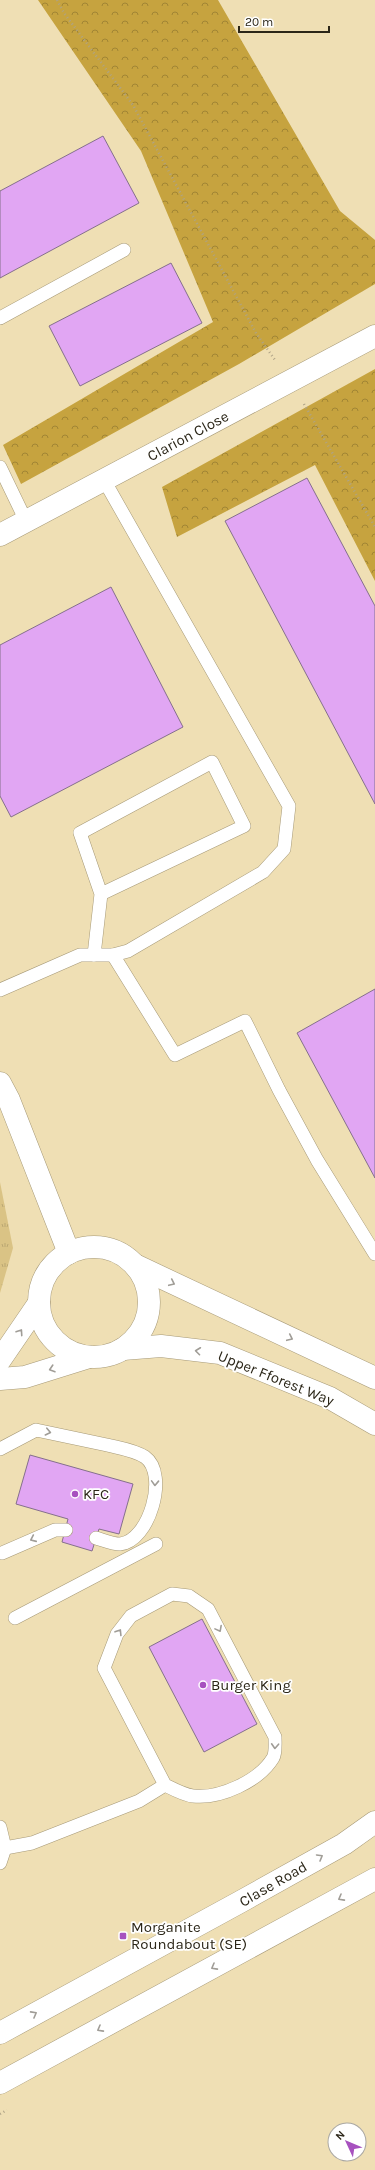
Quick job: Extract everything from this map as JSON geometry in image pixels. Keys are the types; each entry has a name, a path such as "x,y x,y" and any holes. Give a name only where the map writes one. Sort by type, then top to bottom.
{"street":[{"name":"Clarion Close","path":"0,535 375,336"},
{"path":"0,1083 9,1100 69,1252"},
{"path":"89,1357 74,1353 60,1345 45,1326 39,1303 41,1288 47,1273 57,1261 69,1252 87,1247 106,1248 123,1254 137,1266 375,1378"},
{"path":"0,1379 25,1377 89,1357 106,1356 123,1349 137,1337 146,1320 150,1302 146,1283 137,1266"},
{"path":"0,1360 39,1303"},
{"name":"Upper Fforest Way","path":"123,1349 161,1346 220,1353 330,1398 375,1424"},
{"name":"Clase Road","path":"0,2033 344,1844 375,1822"},
{"path":"0,2083 375,1879"}],"lane":[{"path":"0,318 124,250"},
{"path":"0,467 26,521"},
{"path":"0,990 80,955 113,955 128,951 263,872 284,849 289,806 104,480"},
{"path":"94,955 101,894 80,833 212,762 244,826 101,894"},
{"path":"113,955 175,1055 245,1021 279,1090 317,1160 375,1254"},
{"path":"0,1449 36,1430 129,1450 145,1457 153,1468 157,1480 153,1500 144,1527 134,1539 119,1544 96,1538"},
{"path":"2,1553 55,1530 66,1530"},
{"path":"15,1618 156,1544"},
{"path":"172,1594 188,1596 208,1609 275,1737 274,1757 262,1772 241,1784 212,1796 192,1796 165,1785 104,1668 117,1634 131,1616 172,1594"},
{"path":"5,1848 32,1843 139,1801 165,1785"},
{"path":"0,1827 5,1848 0,1864"}],"path":[{"path":"57,0 64,12 134,105 256,332 290,381 375,526"}],"shaded area":[{"path":"0,0 375,0 375,2170 0,2170"}],"green space":[{"path":"38,0 218,0 340,211 375,240 375,284 239,364 21,484 3,445 213,322 141,151"},
{"path":"375,369 375,581 315,465 177,537 162,487"},
{"path":"0,1182 13,1248 0,1293"}],"building":[{"path":"103,136 139,203 0,278 0,191"},
{"path":"171,263 202,323 80,386 49,326"},
{"path":"307,478 375,606 375,804 225,521"},
{"path":"111,587 183,727 11,817 0,796 0,645"},
{"path":"375,989 375,1178 297,1033"},
{"name":"KFC","path":"30,1455 133,1484 119,1534 99,1529 92,1551 62,1542 68,1519 16,1504"},
{"name":"Burger King","path":"202,1619 257,1724 204,1752 149,1647"}],"place":[{"name":"KFC","path":"75,1494"},
{"name":"Burger King","path":"203,1685"},
{"name":"Morganite Roundabout (SE)","path":"123,1936"}]}
